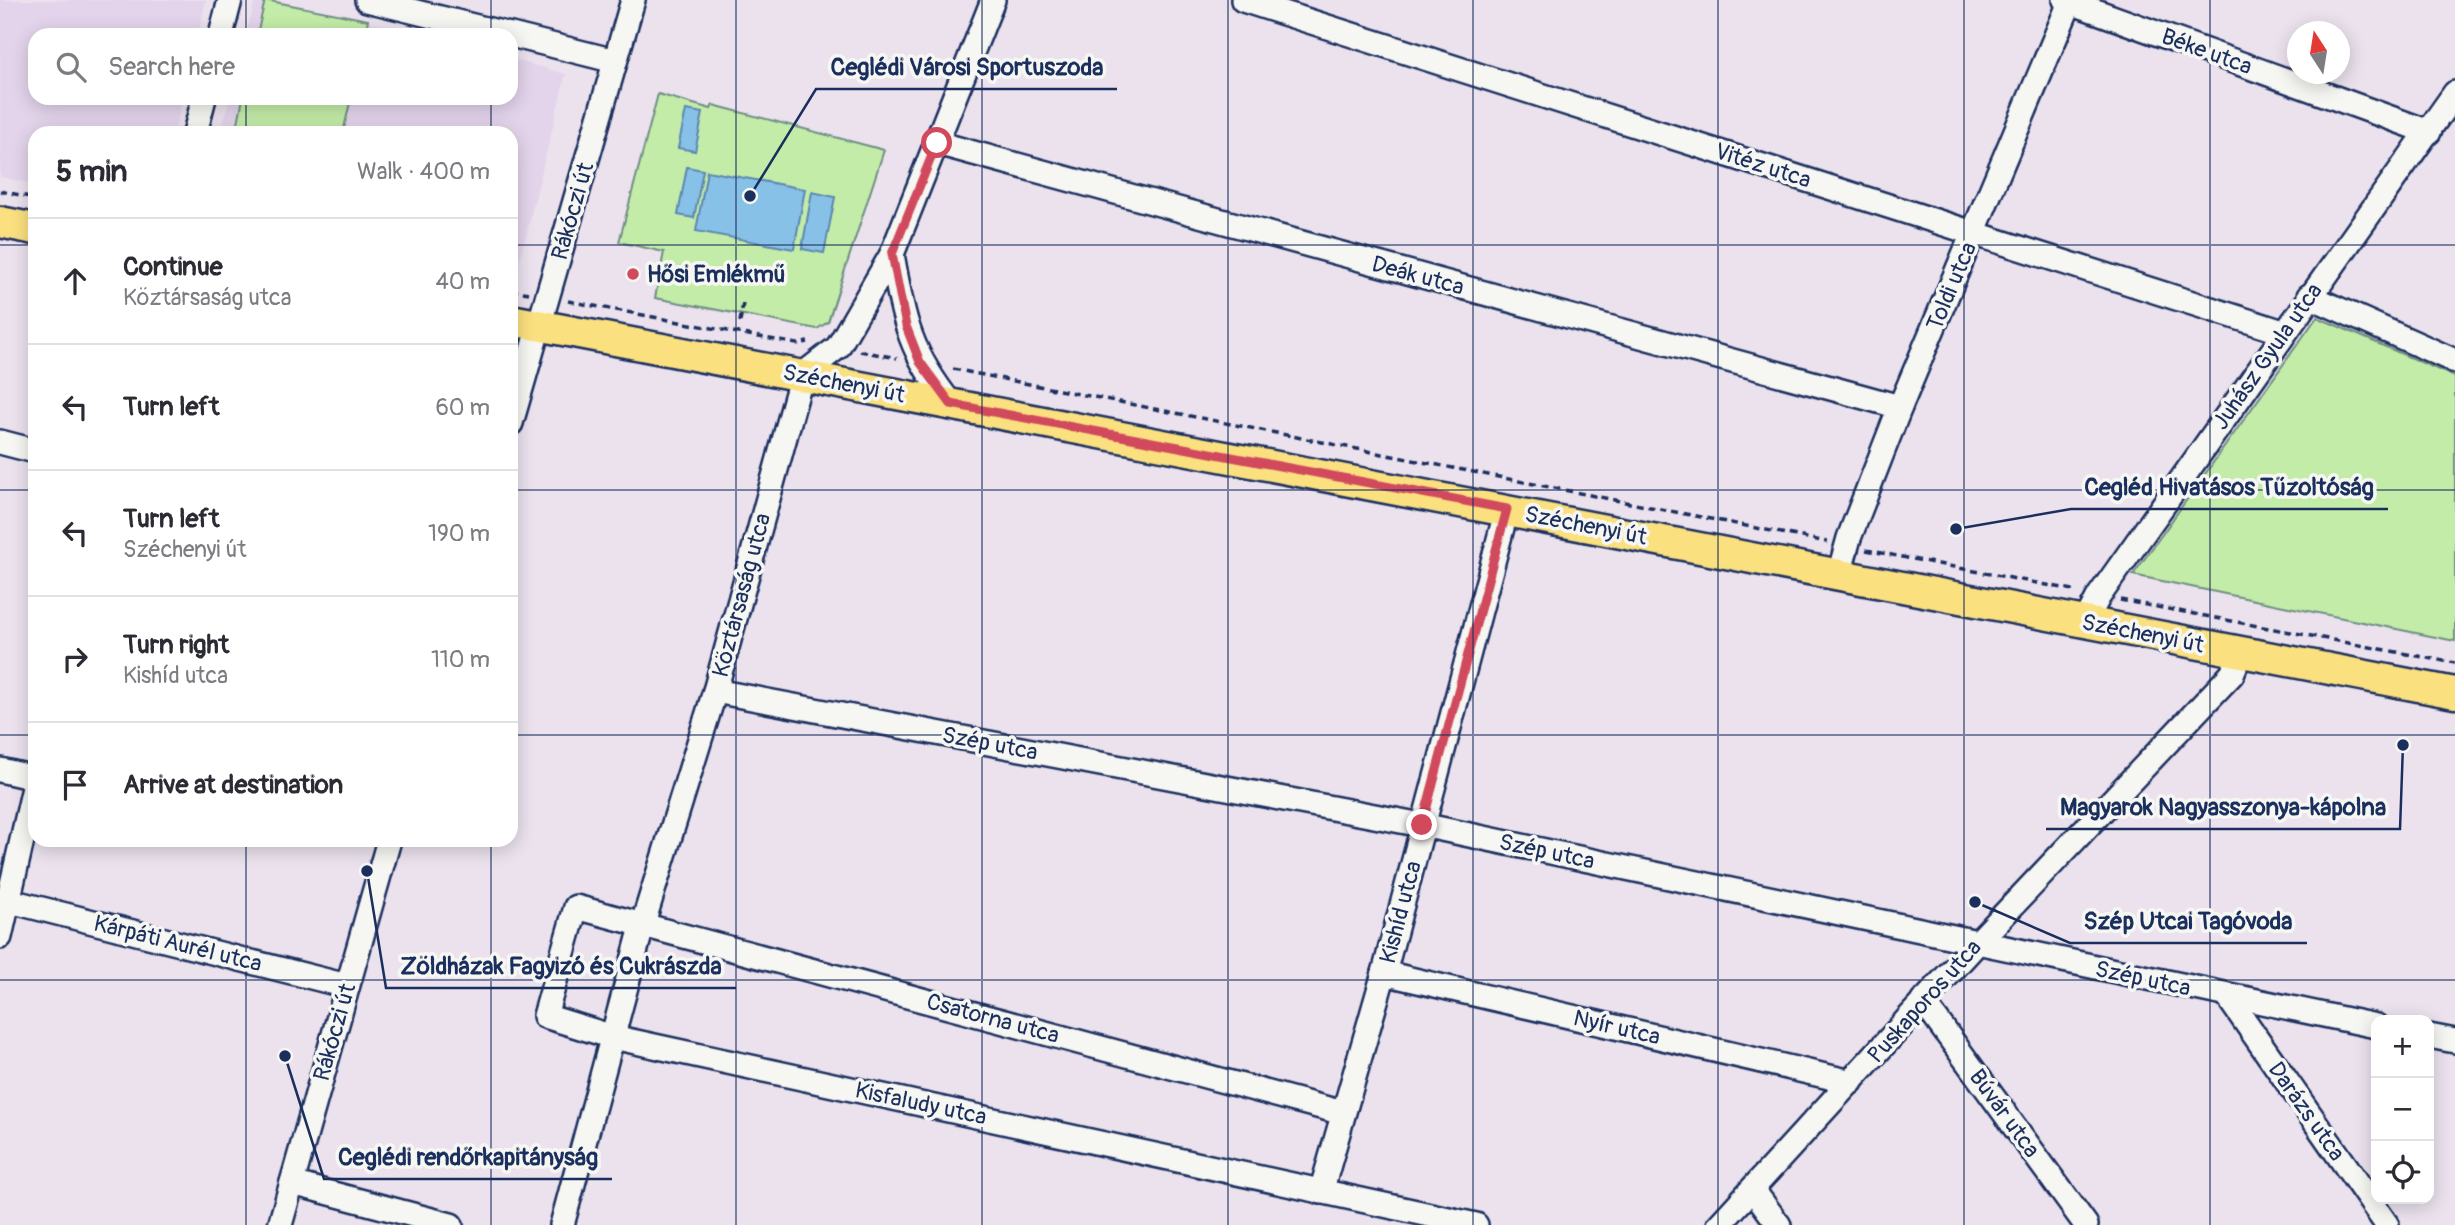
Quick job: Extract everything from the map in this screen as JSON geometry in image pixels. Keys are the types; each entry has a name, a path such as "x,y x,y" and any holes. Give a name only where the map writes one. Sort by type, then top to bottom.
{"main road":[{"path":"0,222 28,228"},
{"name":"Széchenyi út","path":"532,314 802,375 2455,693"}],"street":[{"path":"222,28 230,0"},
{"path":"367,0 481,28"},
{"name":"Rákóczi út","path":"518,387 532,314 633,0"},
{"path":"802,375 838,347 892,254 993,0"},
{"name":"Vitéz utca","path":"1242,0 1975,231 2283,332"},
{"name":"Toldi utca","path":"1839,574 1846,546 1900,407 2069,1"},
{"name":"Béke utca","path":"2069,1 2429,132"},
{"path":"518,37 615,61"},
{"name":"Juhász Gyula utca","path":"2085,622 2099,596 2283,332 2455,93"},
{"path":"197,126 202,105"},
{"name":"Deák utca","path":"937,143 1900,407"},
{"path":"892,254 906,326 920,362 951,404"},
{"path":"2309,296 2455,361"},
{"name":"Köztársaság utca","path":"562,1225 643,923 715,691 802,375"},
{"path":"0,442 28,448"},
{"name":"Kishíd utca","path":"1321,1192 1384,973 1507,509"},
{"name":"Puskaporos utca","path":"1719,1225 1923,1001 2232,674 2241,652"},
{"name":"Szép utca","path":"715,691 1422,825 2371,1025"},
{"path":"0,770 28,779"},
{"path":"0,937 10,901 8,873 28,805"},
{"name":"Rákóczi út","path":"280,1225 387,847"},
{"name":"Kárpáti Aurél utca","path":"10,901 347,986"},
{"name":"Kisfaludy utca","path":"643,923 576,907 545,1016 613,1037 1321,1192 1411,1218 1476,1225"},
{"name":"Csatorna utca","path":"643,923 1343,1113"},
{"name":"Nyír utca","path":"1384,973 1851,1082"},
{"name":"Darázs utca","path":"2228,997 2387,1225"},
{"name":"Búvár utca","path":"1923,1001 2086,1225"},
{"path":"2434,1037 2455,1041"},
{"path":"292,1183 451,1225"},
{"path":"1753,1190 1779,1225"}],"path":[{"path":"0,191 28,197"},
{"path":"518,298 532,314 797,344 816,341 2099,596 2455,663"},
{"path":"740,322 743,303"}],"shaded area":[{"path":"0,0 206,0 200,28 28,28 28,105 181,105 176,126 28,126 28,183 0,177"},
{"path":"255,0 275,0 393,28 248,28"},
{"path":"518,61 566,74 518,267 518,126 223,126 228,105 518,105"}],"green space":[{"path":"265,0 368,20 366,28 259,28"},
{"path":"658,94 711,109 713,105 884,150 828,322 817,329 655,298 664,252 619,242"},
{"path":"242,105 349,105 345,126 237,126"},
{"path":"2317,317 2455,377 2455,641 2133,575"}],"water":[{"path":"686,110 703,113 695,151 678,148"},
{"path":"687,167 703,170 694,218 678,215"},
{"path":"707,171 805,189 794,249 696,231"},
{"path":"812,192 835,197 824,253 802,249"}],"place":[{"name":"Ceglédi Városi Sportuszoda","path":"750,196"},
{"name":"Hősi Emlékmű","path":"633,274"},
{"name":"Cegléd Hivatásos Tűzoltóság","path":"1956,529"},
{"name":"Magyarok Nagyasszonya-kápolna","path":"2403,745"},
{"name":"Zöldházak Fagyizó és Cukrászda","path":"367,871"},
{"name":"Szép Utcai Tagóvoda","path":"1975,902"},
{"name":"Ceglédi rendőrkapitányság","path":"285,1056"}],"route":[{"path":"937,143 892,254 906,326 920,362 951,404 1507,509 1422,825"}]}
